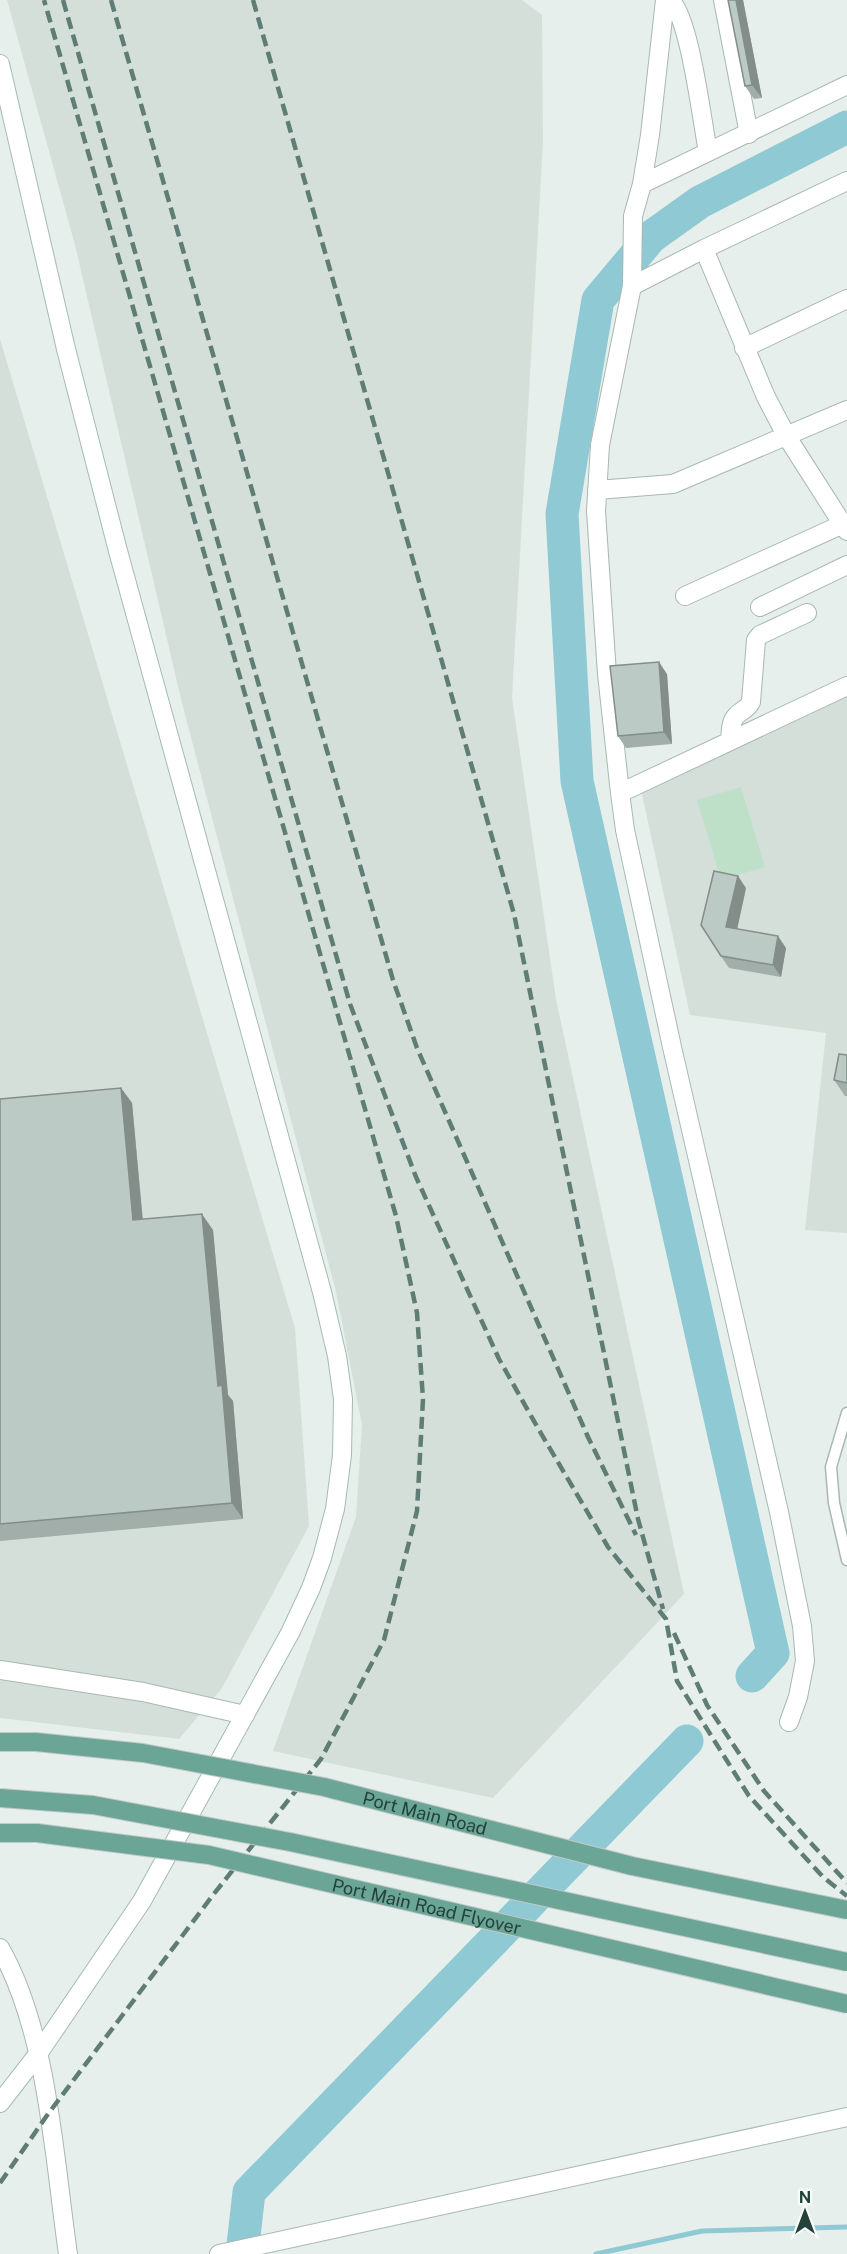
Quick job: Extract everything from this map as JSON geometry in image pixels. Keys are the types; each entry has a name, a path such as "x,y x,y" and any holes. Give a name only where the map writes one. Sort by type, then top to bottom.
{"main road":[{"name":"Port Main Road","path":"0,1742 36,1742 143,1753 324,1787 632,1866 847,1910"},
{"name":"Port Main Road Flyover","path":"0,1798 93,1805 278,1840 847,1962"},
{"name":"Port Main Road Flyover","path":"0,1833 36,1833 209,1856 847,2004"}],"street":[{"path":"668,0 680,14 686,35 708,153"},
{"path":"668,0 650,135 642,184 633,216 632,279 600,445 597,534 620,793 627,842 779,1512 802,1626 805,1661 798,1697 789,1722"},
{"path":"723,0 748,134"},
{"path":"0,64 66,349 118,551 316,1269 337,1356 343,1398 342,1455 335,1509 322,1558 290,1633 142,1901 38,2054 0,2103"},
{"path":"642,184 847,86"},
{"path":"632,279 704,249 847,181"},
{"path":"685,596 845,527 787,437 766,397 704,249"},
{"path":"744,348 847,299"},
{"path":"597,490 673,484 847,410"},
{"path":"760,607 847,565"},
{"path":"730,741 731,724 735,716 747,709 751,702 756,640 760,635 807,613"},
{"path":"620,793 847,686"},
{"path":"0,1670 143,1692 245,1715"},
{"path":"0,1948 12,1969 38,2054 68,2254"},
{"path":"219,2254 847,2117"}],"lane":[{"path":"847,1413 831,1467 831,1485 847,1560"}],"shaded area":[{"path":"7,0 522,0 542,15 543,141 512,698 556,999 684,1594 493,1798 273,1751 356,1517 362,1425 336,1292 181,699 75,245"},
{"path":"0,339 295,1328 309,1526 222,1688 179,1739 0,1718"},
{"path":"847,694 847,1233 805,1230 826,1033 690,1015 641,790"}],"green space":[{"path":"741,787 765,867 721,880 697,800"}],"building":[{"path":"728,0 736,0 752,85 745,86"},
{"path":"659,662 664,732 618,736 610,666"},
{"path":"714,871 738,876 726,927 778,936 773,965 721,956 701,925"},
{"path":"839,1054 847,1055 847,1083 834,1080"},
{"path":"121,1088 133,1220 202,1214 218,1386 222,1385 232,1503 0,1524 0,1099"}],"waterway":[{"path":"752,1676 773,1653 577,781 562,514 598,300 651,237 700,202 847,127"},
{"path":"242,2254 249,2192 687,1741"},
{"path":"596,2254 702,2231 847,2227"}],"railway":[{"path":"0,2183 48,2114 213,1895 321,1759 384,1640 417,1511 423,1399 417,1313 396,1216 44,0"},
{"path":"63,0 350,1004 416,1177 499,1359 539,1430 608,1547 666,1619 677,1681 749,1796 823,1877 847,1896"},
{"path":"111,0 393,980 417,1048 588,1437 636,1535"},
{"path":"253,0 514,914 638,1519 663,1609"},
{"path":"674,1633 707,1705 764,1791 847,1883"}]}
